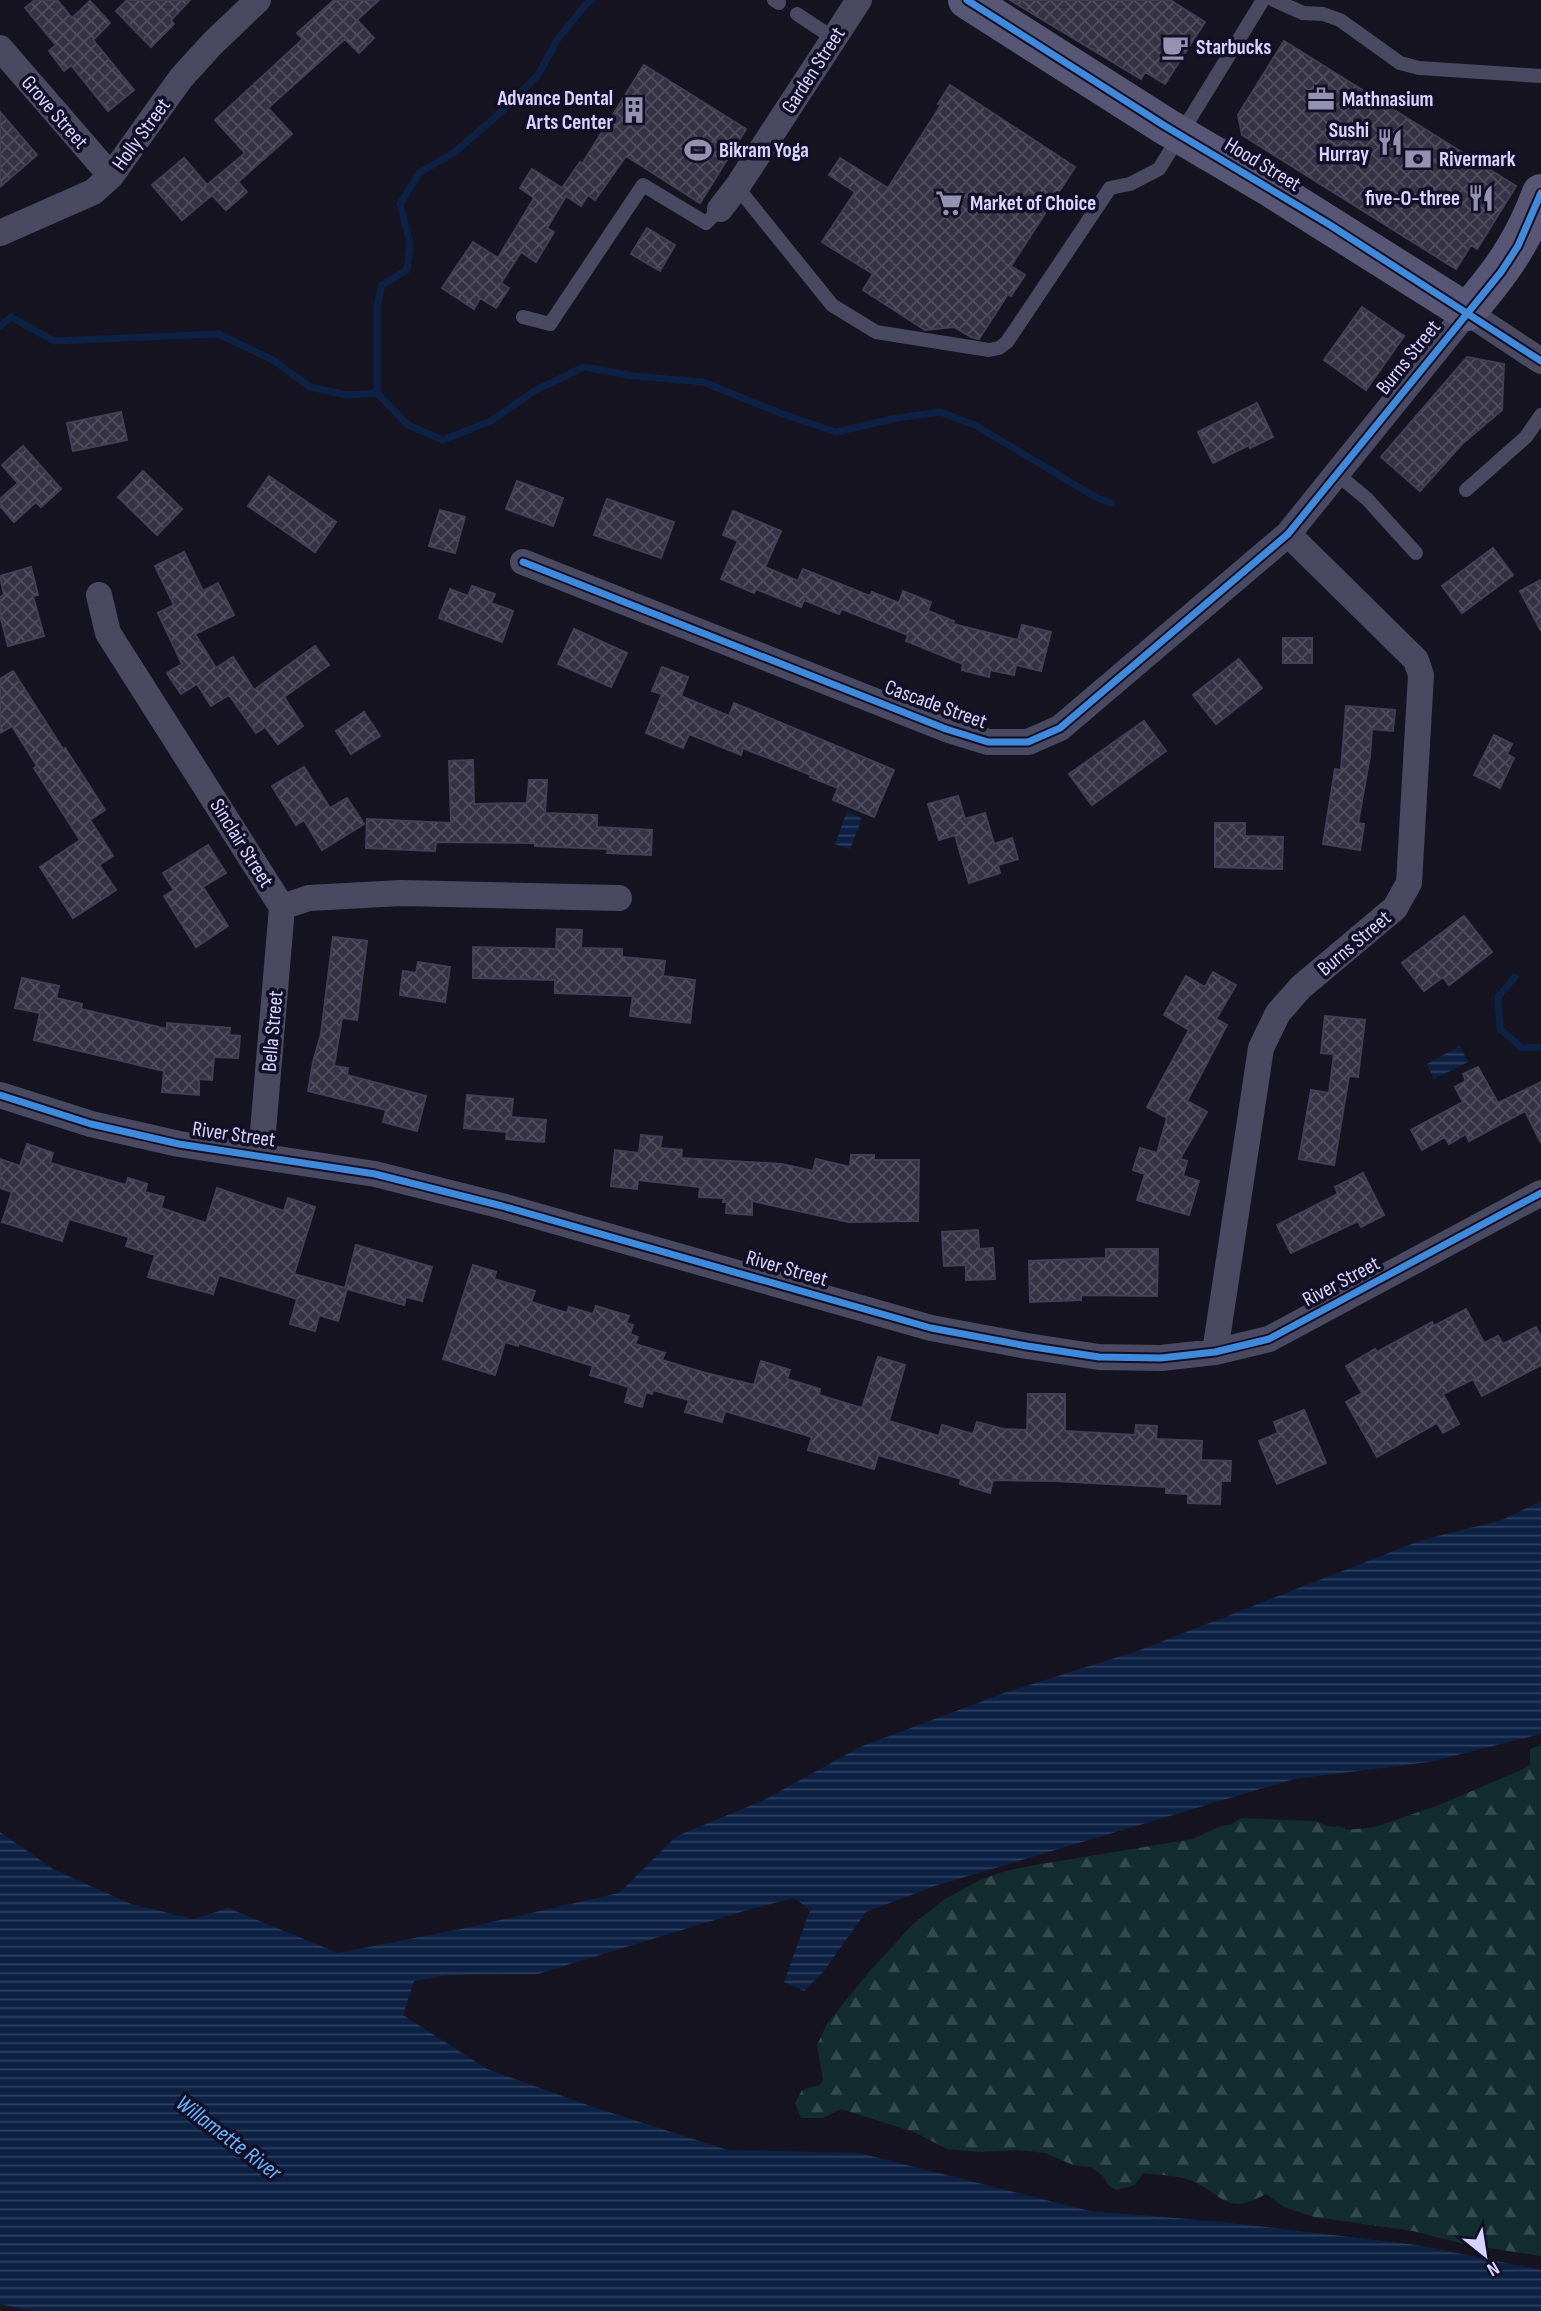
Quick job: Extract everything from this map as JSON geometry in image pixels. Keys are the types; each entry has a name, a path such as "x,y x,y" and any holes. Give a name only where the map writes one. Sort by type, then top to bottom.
{"street":[{"name":"Holly Street","path":"0,233 93,192 111,176 181,79 213,43 258,0"},
{"name":"Garden Street","path":"720,209 859,0"},
{"name":"Hood Street","path":"967,0 1541,360"},
{"name":"Grove Street","path":"0,48 111,176"},
{"name":"Burns Street","path":"1215,1352 1261,1048 1278,1013 1301,987 1395,908 1409,883 1422,675 1416,660 1289,534 1528,238 1541,193"},
{"name":"Cascade Street","path":"523,562 946,729 988,742 1028,743 1060,728 1289,534"},
{"name":"Sinclair Street","path":"99,595 108,633 282,907 309,898 401,893 619,898"},
{"name":"Bella Street","path":"261,1155 282,907"},
{"name":"River Street","path":"0,1095 90,1124 178,1144 375,1174 502,1206 931,1328 1099,1357 1161,1358 1215,1352 1269,1339 1541,1193"}],"lane":[{"path":"737,187 832,304 876,332 989,350 999,348 1007,342 1110,188 1130,184 1159,169 1263,0"},
{"path":"1274,0 1303,13 1323,14 1340,20 1400,63 1419,68 1541,76"},
{"path":"797,14 833,38"},
{"path":"523,317 550,324 643,185 706,223 720,209"},
{"path":"1465,490 1525,436 1541,415"},
{"path":"1337,474 1367,499 1416,553"}],"green space":[{"path":"1541,1745 1541,2256 1464,2244 1413,2231 1314,2217 1284,2207 1266,2194 1234,2204 1192,2181 1174,2176 1143,2173 1135,2185 1116,2190 1091,2167 1073,2165 1045,2153 947,2149 914,2132 841,2109 823,2118 801,2118 795,2103 802,2090 820,2085 823,2079 817,2045 827,2024 868,1973 913,1924 945,1899 980,1880 1005,1871 1035,1865 1193,1839 1242,1818 1315,1821 1348,1830 1375,1827 1439,1805 1519,1771 1530,1765 1530,1749"}],"water":[{"path":"847,811 862,819 850,849 835,844"},
{"path":"1460,1046 1468,1062 1434,1079 1427,1064"},
{"name":"Willamette River","path":"1541,1501 1541,1734 1429,1762 1294,1779 935,1886 866,1912 823,1972 804,1991 784,1982 810,1910 794,1898 538,1974 449,1975 414,1981 403,2015 487,2069 593,2107 728,2150 859,2153 1090,2211 1224,2222 1417,2245 1541,2270 1541,2311 32,2311 0,2304 0,1832 53,1869 131,1904 194,1919 228,1908 338,1953 461,1929 619,1893 677,1836 764,1800 860,1747 1004,1693 1140,1650 1422,1540 1502,1520"}],"building":[{"path":"35,0 57,0 72,18 90,1 110,23 93,40 134,90 108,111 71,65 64,71 49,51 56,45 25,8"},
{"path":"127,0 190,0 171,20 174,24 151,47 116,11"},
{"path":"334,0 379,0 357,20 374,38 359,53 345,39 268,108 292,134 238,182 247,192 226,210 212,195 182,220 152,185 184,158 207,185 245,153 215,120 303,39 297,33"},
{"path":"1010,0 1170,0 1205,22 1165,84 1145,72 1141,79"},
{"path":"1284,41 1516,186 1477,249 1471,245 1456,269 1242,135 1238,115"},
{"path":"644,65 746,129 700,203 626,156 595,200 588,195 581,206 566,196 547,228 554,232 536,262 521,252 501,283 509,288 496,308 480,298 474,309 442,288 473,242 498,258 534,198 520,188 532,169 562,188 580,162 582,164"},
{"name":"Market of Choice","path":"950,85 1075,167 1011,266 1025,275 1011,296 1008,294 979,339 954,327 925,330 863,290 873,274 822,242 855,192 829,175 840,158 888,188 941,105 938,104"},
{"path":"0,112 37,155 0,187"},
{"path":"647,228 675,245 660,271 631,254"},
{"path":"1362,307 1404,336 1366,390 1324,360"},
{"path":"1467,357 1504,364 1502,410 1462,444 1420,491 1381,457"},
{"path":"1257,403 1273,437 1250,448 1249,445 1213,463 1198,432"},
{"path":"121,412 127,440 73,451 67,423"},
{"path":"23,446 61,489 41,507 36,502 14,522 0,506 0,499 18,483 2,465"},
{"path":"143,471 182,509 157,535 118,497"},
{"path":"269,476 336,522 315,552 248,506"},
{"path":"517,481 563,498 553,526 506,509"},
{"path":"607,499 674,522 661,558 594,535"},
{"path":"440,510 465,517 455,553 429,546"},
{"path":"733,511 781,531 765,567 798,581 803,569 870,596 872,592 899,603 903,591 931,602 928,611 954,621 953,624 1018,640 1022,625 1051,632 1041,671 1016,665 1014,675 990,670 989,677 962,670 963,664 906,641 908,635 842,609 839,614 804,600 801,607 756,589 754,593 721,579 738,541 723,535"},
{"path":"1493,548 1513,575 1462,613 1442,586"},
{"path":"184,552 203,591 218,583 234,615 195,634 216,668 233,657 254,690 315,646 329,665 284,697 303,726 278,744 265,727 256,733 229,695 211,706 197,684 181,694 167,673 182,664 158,613 174,605 155,566"},
{"path":"31,567 38,595 33,596 44,636 8,646 0,615 0,597 4,595 0,576"},
{"path":"1541,580 1541,631 1520,591"},
{"path":"472,586 495,594 491,603 513,611 502,642 439,618 450,589 468,596"},
{"path":"574,629 627,653 611,687 558,664"},
{"path":"1283,638 1312,638 1312,663 1283,663"},
{"path":"1239,659 1262,688 1216,724 1193,695"},
{"path":"662,667 688,677 681,696 729,716 734,703 894,770 874,817 833,800 838,788 743,748 741,755 689,734 683,748 646,733 662,694 652,691"},
{"path":"13,671 105,810 90,820 113,856 99,865 116,890 73,918 40,867 80,840 34,768 37,766 12,726 0,733 0,679"},
{"path":"1346,706 1395,710 1393,731 1372,729 1358,823 1364,824 1360,850 1323,844 1335,769 1341,770"},
{"path":"364,712 380,736 351,754 336,731"},
{"path":"1144,721 1166,751 1092,805 1069,774"},
{"path":"1494,735 1512,744 1507,754 1514,758 1500,788 1474,775"},
{"path":"473,760 474,804 527,803 529,780 547,780 545,813 597,815 597,827 652,830 651,855 607,853 608,849 535,846 535,843 436,842 435,851 366,848 367,819 451,823 449,761"},
{"path":"304,767 330,808 347,798 364,824 322,850 304,820 296,825 272,786"},
{"path":"958,796 965,819 985,813 994,844 1012,838 1018,859 998,865 1000,873 969,883 955,835 939,840 928,804"},
{"path":"1215,823 1245,823 1245,836 1283,837 1282,869 1215,867"},
{"path":"208,845 226,873 203,887 228,926 196,947 164,896 174,890 163,873"},
{"path":"1464,916 1492,952 1449,985 1443,977 1424,991 1402,963"},
{"path":"557,929 582,930 581,948 622,949 622,957 665,961 663,976 695,980 690,1023 630,1016 633,996 555,993 555,980 473,978 473,947 556,949"},
{"path":"333,937 367,941 357,1020 342,1018 334,1066 348,1068 347,1075 426,1096 417,1131 383,1122 386,1110 308,1091 321,1034"},
{"path":"418,962 450,967 445,1002 400,995 403,971 416,973"},
{"path":"1213,972 1236,985 1216,1019 1227,1025 1187,1101 1207,1112 1180,1159 1187,1161 1183,1176 1199,1181 1189,1215 1137,1200 1145,1174 1133,1170 1140,1148 1157,1153 1167,1118 1147,1107 1189,1030 1164,1015 1186,976 1205,987"},
{"path":"22,978 59,986 56,998 82,1004 81,1009 167,1029 167,1023 230,1028 229,1035 240,1036 238,1058 214,1057 212,1080 199,1079 199,1095 162,1092 164,1071 34,1040 40,1013 15,1008"},
{"path":"1325,1016 1365,1020 1358,1077 1349,1076 1334,1165 1299,1159 1311,1090 1329,1093 1334,1054 1321,1053"},
{"path":"1478,1067 1498,1103 1541,1082 1541,1143 1525,1111 1469,1141 1466,1134 1449,1144 1445,1137 1422,1150 1411,1130 1463,1102 1455,1087 1466,1081 1463,1074"},
{"path":"467,1095 513,1099 511,1117 546,1120 544,1142 506,1139 507,1132 464,1128"},
{"path":"641,1135 662,1137 660,1148 682,1150 681,1158 782,1164 813,1171 816,1159 850,1167 851,1155 874,1155 874,1160 919,1160 918,1221 849,1222 752,1201 752,1215 726,1213 727,1202 723,1202 724,1198 699,1197 700,1187 638,1180 637,1189 611,1186 615,1150 639,1153"},
{"path":"27,1144 53,1153 50,1163 126,1185 128,1178 147,1184 145,1192 164,1197 161,1208 206,1223 217,1188 284,1211 288,1198 315,1207 294,1274 345,1288 356,1245 432,1267 422,1301 406,1297 404,1305 347,1289 338,1321 319,1315 315,1331 290,1324 297,1299 219,1275 213,1294 148,1277 155,1255 126,1246 129,1237 69,1219 62,1241 2,1222 12,1192 0,1188 0,1159 20,1166"},
{"path":"1363,1173 1384,1215 1361,1227 1358,1221 1291,1253 1277,1225 1338,1194 1335,1187"},
{"path":"978,1230 979,1249 993,1248 995,1279 966,1280 966,1265 944,1266 942,1232"},
{"path":"1106,1249 1158,1249 1157,1296 1081,1295 1081,1300 1030,1302 1029,1261 1106,1258"},
{"path":"473,1265 496,1272 494,1279 535,1291 531,1302 567,1313 569,1307 593,1314 596,1306 629,1316 626,1323 633,1325 630,1334 638,1337 635,1344 665,1353 662,1360 702,1372 754,1385 761,1361 790,1370 787,1379 820,1389 819,1395 862,1408 878,1357 905,1365 889,1421 939,1436 942,1425 973,1434 977,1422 1003,1429 1027,1430 1028,1394 1065,1394 1065,1431 1135,1435 1136,1425 1157,1426 1156,1439 1202,1441 1201,1460 1231,1461 1230,1481 1221,1481 1220,1504 1188,1503 1188,1494 1166,1493 1166,1487 1054,1481 993,1480 990,1493 960,1484 961,1479 878,1455 874,1469 808,1450 812,1437 725,1411 722,1422 685,1412 689,1400 653,1390 652,1394 646,1392 642,1407 625,1402 629,1387 590,1375 593,1366 518,1343 518,1346 505,1342 495,1375 443,1359"},
{"path":"1466,1309 1484,1343 1498,1336 1503,1344 1536,1327 1541,1337 1541,1365 1482,1396 1473,1379 1443,1394 1459,1424 1443,1433 1437,1423 1377,1457 1346,1402 1362,1393 1346,1366 1375,1349 1377,1352 1432,1322 1434,1326"},
{"path":"1304,1410 1326,1463 1277,1484 1259,1441 1278,1433 1274,1422"}],"waterway":[{"path":"0,326 11,317 54,341 218,334 273,360 310,387 347,395 377,393 377,306 382,285 407,270 410,243 400,204 419,173 455,152 538,75 557,40 592,0"},
{"path":"377,393 408,425 443,440 491,421 534,391 584,367 634,376 703,382 836,432 897,418 940,412 975,425 1097,498 1111,503"},
{"path":"1515,977 1498,997 1500,1029 1522,1048 1541,1047"}],"cycle path":[{"path":"967,0 1165,126 1330,225 1541,361"},
{"path":"523,562 946,729 988,742 1028,742 1060,728 1288,534 1501,272 1518,246 1541,193"},
{"path":"0,1095 91,1124 179,1144 375,1174 502,1206 931,1328 1099,1357 1161,1358 1215,1352 1269,1339 1541,1193"}],"place":[{"name":"Starbucks","path":"1175,47"},
{"name":"Mathnasium","path":"1321,99"},
{"name":"Advance Dental Arts Center","path":"634,110"},
{"name":"Sushi Hurray","path":"1390,142"},
{"name":"Bikram Yoga","path":"698,150"},
{"name":"Rivermark","path":"1418,159"},
{"name":"five-O-three","path":"1481,198"},
{"name":"Market of Choice","path":"949,203"}]}
